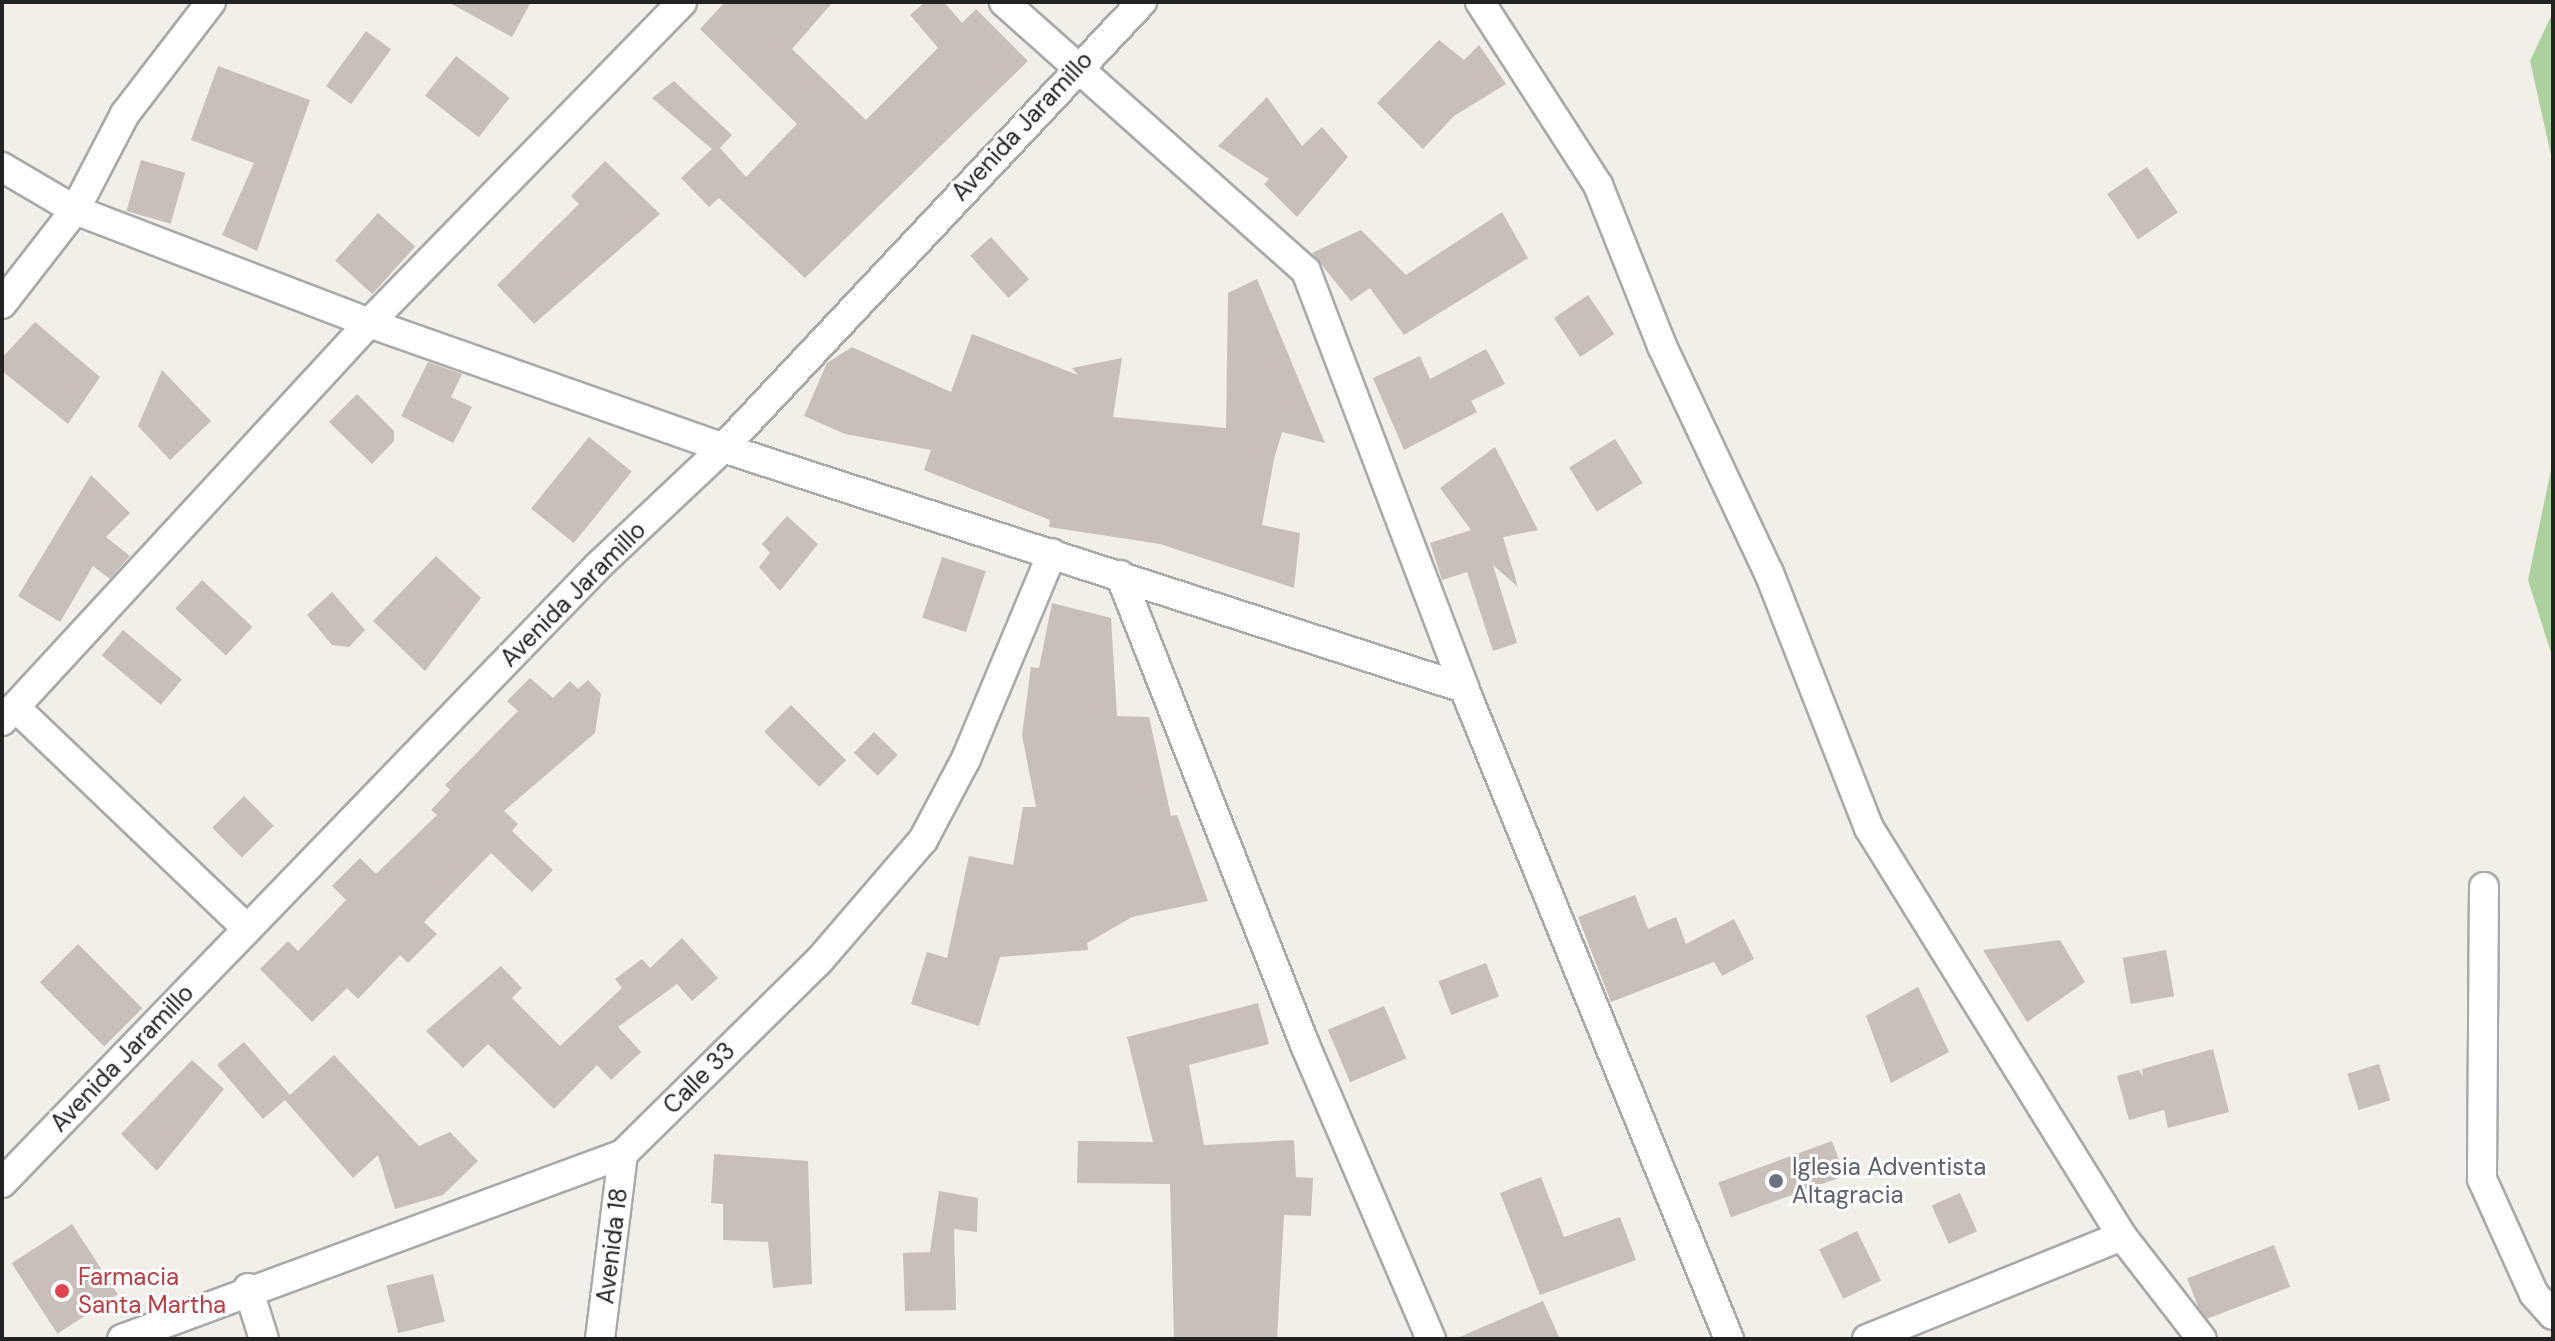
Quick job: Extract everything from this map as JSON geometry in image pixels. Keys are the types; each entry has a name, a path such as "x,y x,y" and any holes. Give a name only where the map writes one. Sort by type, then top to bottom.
{"street":[{"path":"2,304 75,210 125,114 211,2"},
{"path":"247,929 8,714 369,323 682,2"},
{"path":"1004,2 1074,68 1306,271 1464,688 1729,1339"},
{"name":"Avenida Jaramillo","path":"2,1183 599,565 723,448 1074,68 1142,2"},
{"path":"1480,2 1598,185 1662,346 1769,573 1869,828 2122,1236 2202,1339"},
{"path":"2,167 75,210 369,323 723,448 1464,688"},
{"name":"Calle 33","path":"122,1339 248,1288 623,1154 818,962 923,840 966,759 1052,553"},
{"path":"1120,575 1305,1045 1431,1339"},
{"path":"2484,887 2482,1179 2534,1294 2553,1315"},
{"name":"Avenida 18","path":"600,1339 623,1154"},
{"path":"1867,1339 2122,1236"},
{"path":"248,1288 264,1339"}],"green space":[{"path":"2553,12 2553,164 2530,61"},
{"path":"2553,460 2553,659 2528,580"}],"building":[{"path":"448,2 531,2 512,37"},
{"path":"725,2 833,2 792,49 866,120 938,48 910,15 925,2 944,2 962,23 976,9 1028,61 805,278 719,198 709,207 681,178 712,149 652,98 674,81 732,135 720,148 746,177 797,124 700,29"},
{"path":"366,31 391,49 351,104 326,86"},
{"path":"1439,40 1464,60 1479,45 1506,84 1454,116 1423,149 1377,103"},
{"path":"456,56 510,98 479,137 425,95"},
{"path":"218,66 310,100 257,251 222,235 254,163 191,140"},
{"path":"1267,97 1302,146 1322,127 1348,157 1297,217 1264,184 1269,179 1218,146"},
{"path":"141,160 185,173 171,224 126,211"},
{"path":"605,161 660,214 534,324 497,285 579,204 571,196"},
{"path":"2147,167 2178,213 2138,239 2107,194"},
{"path":"1502,212 1528,258 1404,335 1370,288 1351,301 1312,253 1361,230 1406,275"},
{"path":"378,213 415,246 372,294 335,261"},
{"path":"991,237 1029,279 1008,298 970,256"},
{"path":"1257,279 1325,443 1282,432 1274,459 1262,525 1300,533 1294,588 1160,544 1049,527 1050,520 924,470 931,450 845,434 804,416 827,363 852,347 951,392 972,334 1078,375 1072,368 1122,358 1113,417 1226,428 1228,293"},
{"path":"1588,295 1614,334 1580,357 1554,318"},
{"path":"35,322 100,377 68,424 2,371 2,358"},
{"path":"1486,349 1505,384 1471,401 1477,412 1404,450 1373,378 1420,356 1430,379"},
{"path":"428,362 462,374 451,397 472,407 453,443 401,416"},
{"path":"162,370 211,421 170,460 138,426"},
{"path":"357,394 394,431 394,441 372,464 329,422"},
{"path":"589,437 632,472 574,543 531,508"},
{"path":"1615,439 1643,483 1597,512 1569,468"},
{"path":"1495,447 1538,530 1503,537 1518,587 1493,565 1517,643 1493,651 1467,572 1442,580 1430,543 1471,530 1440,488"},
{"path":"91,475 130,513 106,537 130,556 110,579 93,566 60,622 18,596"},
{"path":"787,516 818,544 780,591 759,567 770,553 762,544"},
{"path":"436,556 481,598 425,671 373,621"},
{"path":"942,557 986,571 966,632 922,618"},
{"path":"202,580 252,627 226,656 175,609"},
{"path":"332,592 365,630 349,647 332,645 307,615"},
{"path":"1052,603 1111,618 1117,716 1149,717 1171,816 1177,815 1208,901 1132,917 1087,943 1088,950 1000,957 979,1026 911,1004 927,952 947,958 969,856 1013,865 1023,807 1036,807 1022,735 1031,667 1039,668"},
{"path":"123,630 182,679 161,705 102,655"},
{"path":"530,678 553,698 570,681 578,689 588,680 601,694 595,733 504,811 518,824 512,831 553,870 532,892 491,853 424,922 437,934 408,963 400,955 358,999 347,988 312,1022 260,969 288,941 298,951 346,900 332,886 360,858 376,874 437,815 431,810 450,790 445,785 518,711 507,701"},
{"path":"791,705 846,760 819,787 764,732"},
{"path":"874,732 898,755 878,776 854,753"},
{"path":"244,796 274,826 242,858 212,828"},
{"path":"1635,895 1648,929 1676,917 1686,944 1734,919 1754,959 1722,976 1714,962 1611,1002 1578,917"},
{"path":"682,938 718,978 692,1001 677,984 618,1027 641,1052 611,1080 597,1065 554,1109 488,1044 463,1068 426,1031 501,966 522,988 512,998 560,1046 622,988 615,979 642,959 650,968"},
{"path":"2060,940 2085,982 2027,1022 1983,950"},
{"path":"78,944 142,1008 104,1047 40,982"},
{"path":"2166,950 2174,996 2131,1004 2123,958"},
{"path":"1486,963 1499,997 1451,1015 1438,981"},
{"path":"1918,987 1949,1052 1891,1083 1866,1016"},
{"path":"1258,1003 1269,1044 1189,1065 1204,1145 1294,1140 1296,1177 1313,1178 1311,1216 1284,1215 1277,1339 1174,1339 1170,1184 1077,1183 1078,1141 1153,1142 1127,1037"},
{"path":"1384,1006 1406,1058 1350,1082 1328,1030"},
{"path":"244,1042 290,1095 334,1055 419,1146 450,1132 478,1161 443,1195 395,1209 378,1155 353,1178 285,1100 263,1119 217,1065"},
{"path":"2213,1049 2229,1112 2168,1128 2164,1110 2129,1120 2117,1076 2139,1070 2143,1077 2142,1069"},
{"path":"192,1060 224,1089 157,1171 121,1134"},
{"path":"2379,1064 2390,1100 2359,1110 2347,1074"},
{"path":"1832,1141 1845,1176 1731,1217 1718,1182"},
{"path":"714,1154 808,1161 812,1284 773,1288 768,1242 723,1240 723,1204 711,1203"},
{"path":"1541,1177 1564,1237 1620,1217 1636,1260 1540,1295 1500,1193"},
{"path":"939,1191 978,1198 977,1232 954,1229 956,1310 905,1311 903,1253 930,1252"},
{"path":"1960,1193 1977,1231 1949,1244 1932,1206"},
{"path":"72,1224 118,1294 57,1334 12,1263"},
{"path":"1857,1231 1881,1280 1843,1299 1819,1249"},
{"path":"2274,1245 2290,1287 2203,1320 2187,1278"},
{"path":"433,1274 445,1322 398,1333 386,1286"},
{"path":"1543,1301 1560,1339 1455,1339"}],"place":[{"name":"Iglesia Adventista Altagracia","path":"1776,1181"},
{"name":"Farmacia Santa Martha","path":"62,1291"}]}
